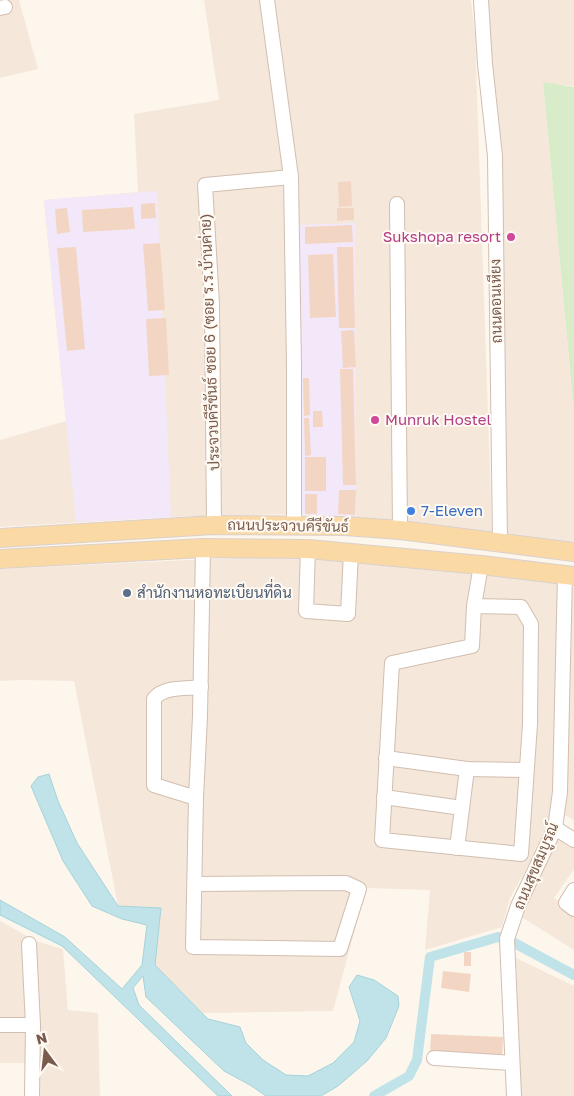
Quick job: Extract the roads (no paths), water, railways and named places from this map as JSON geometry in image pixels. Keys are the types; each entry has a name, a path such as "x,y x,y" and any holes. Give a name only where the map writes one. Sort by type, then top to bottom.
{"main road":[{"name":"ถนนประจวบคีรีขันธ์","path":"0,538 214,525 294,525 400,530 574,552"},
{"name":"ถนนประจวบคีรีขันธ์","path":"0,559 203,548 308,549 570,575"}],"street":[{"path":"267,0 291,178 294,525"},
{"name":"ถนนดอนเหียง","path":"481,0 485,64 495,156 500,542"},
{"name":"ประจวบคีรีขันธ์ ซอย 6 (ซอย ร.ร.บ้านค่าย)","path":"214,525 212,304 205,185 291,178"},
{"path":"397,204 400,530"},
{"path":"194,884 346,882 359,889 340,950 193,947 194,884 196,798 201,687 203,548"},
{"path":"308,549 306,610 348,614 351,552"},
{"path":"474,606 521,607 531,624 530,724 521,854 382,840 392,663 472,646 474,606 481,565"},
{"name":"ถนนสุขสมบูรณ์","path":"514,1096 507,939 518,906 555,828 560,792 570,575"},
{"path":"196,798 154,785 154,699 160,693 166,691 201,687"},
{"path":"386,758 467,769 526,770"},
{"path":"457,848 467,769"},
{"path":"384,797 462,808"},
{"path":"555,828 574,840"},
{"path":"574,890 566,903 574,908"},
{"path":"29,944 34,1025 32,1096"},
{"path":"0,1025 34,1025"},
{"path":"434,1058 512,1063"}],"water":[{"path":"49,774 58,801 77,843 118,906 161,908 155,965 208,1019 240,1027 246,1043 263,1060 286,1075 308,1076 333,1063 354,1042 360,1021 349,987 357,975 374,980 398,996 399,1006 386,1038 367,1061 338,1086 321,1096 266,1096 224,1071 146,997 143,976 133,988 139,1005 232,1096 218,1096 62,946 0,915 0,900 65,937 122,989 142,965 147,925 122,919 92,906 63,861 31,786 38,777"}],"waterway":[{"path":"374,1096 409,1076 417,1060 430,957 498,937 507,939 574,975"}],"place":[{"name":"Sukshopa resort","path":"511,237"},
{"name":"Munruk Hostel","path":"375,420"},
{"name":"7-Eleven","path":"411,511"},
{"name":"สำนักงานหอทะเบียนที่ดิน","path":"127,593"}]}
